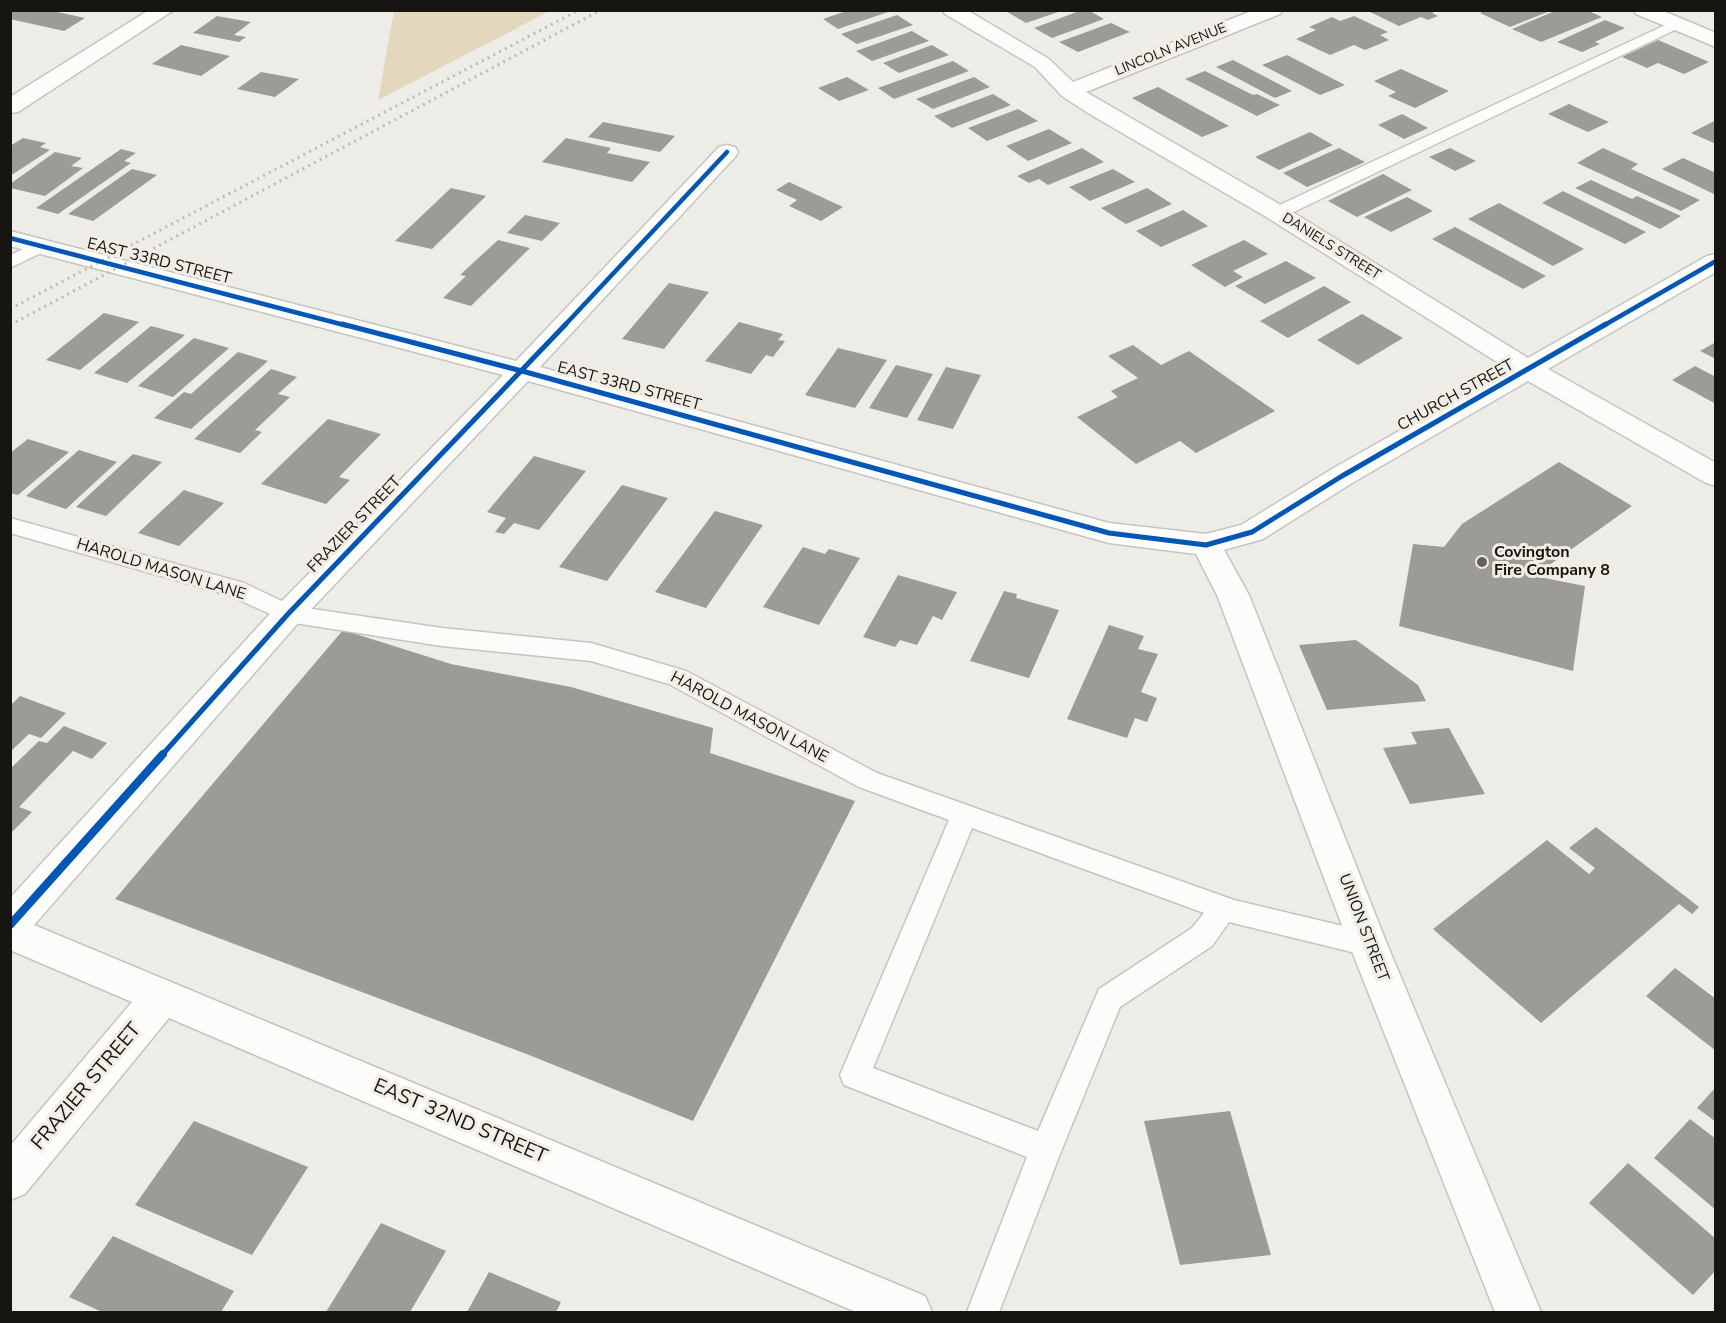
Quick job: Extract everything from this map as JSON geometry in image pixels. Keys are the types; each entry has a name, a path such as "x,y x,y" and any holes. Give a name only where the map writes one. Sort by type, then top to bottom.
{"street":[{"path":"10,107 164,10"},
{"name":"DANIELS STREET","path":"952,10 1042,63 1070,91 1276,213 1529,370 1716,476"},
{"name":"LINCOLN AVENUE","path":"1070,91 1274,10"},
{"path":"1643,10 1716,41"},
{"name":"FRAZIER STREET","path":"10,925 288,614 522,371 727,152"},
{"name":"EAST 33RD STREET","path":"10,238 522,371 1109,532 1206,544"},
{"name":"CHURCH STREET","path":"1206,544 1252,532 1342,476 1716,261"},
{"name":"UNION STREET","path":"1206,544 1233,595 1368,944 1518,1312"},
{"name":"EAST 32ND STREET","path":"10,932 909,1312"},
{"name":"FRAZIER STREET","path":"10,1179 163,995"}],"lane":[{"path":"1276,213 1676,24"},
{"path":"10,263 41,246"},
{"name":"HAROLD MASON LANE","path":"10,525 236,589 288,614 442,637 591,652 677,677 868,780 1223,908 1368,944"},
{"path":"964,815 855,1075 1046,1149"},
{"path":"983,1312 1046,1149 1109,998 1202,937 1223,908"}],"shaded area":[{"path":"394,10 550,11 378,100"}],"building":[{"path":"10,10 48,10 85,18 64,31 10,19"},
{"path":"849,10 891,11 838,29 823,19"},
{"path":"1004,10 1061,10 1061,11 1026,23"},
{"path":"1082,10 1088,10 1104,19 1052,38 1034,28"},
{"path":"1366,10 1438,10 1432,13 1438,16 1428,20 1421,17 1399,26"},
{"path":"1487,10 1550,11 1510,27 1480,13"},
{"path":"1557,10 1586,10 1602,17 1541,42 1512,29"},
{"path":"897,15 913,25 857,44 841,34"},
{"path":"217,16 251,22 234,35 246,37 239,42 193,33"},
{"path":"1354,16 1388,32 1380,35 1389,40 1365,50 1354,45 1330,55 1296,39 1316,30 1309,27 1332,17 1340,21"},
{"path":"1605,20 1625,28 1595,42 1600,44 1582,52 1557,42"},
{"path":"1111,23 1130,32 1078,52 1059,42"},
{"path":"912,31 929,41 872,61 856,51"},
{"path":"1658,40 1709,62 1684,74 1658,63 1647,68 1622,57"},
{"path":"181,45 230,56 201,76 152,64"},
{"path":"932,45 949,55 899,73 883,63"},
{"path":"1287,55 1345,85 1320,95 1262,65"},
{"path":"1233,60 1292,91 1275,98 1216,67"},
{"path":"953,61 969,71 894,99 878,88"},
{"path":"1401,69 1449,91 1415,108 1388,96 1396,92 1374,81"},
{"path":"1205,71 1253,95 1257,94 1280,105 1257,116 1185,79"},
{"path":"261,72 299,79 275,97 237,89"},
{"path":"847,77 869,90 839,101 818,88"},
{"path":"974,77 990,87 933,109 916,99"},
{"path":"1158,87 1229,126 1202,137 1132,98"},
{"path":"993,94 1011,105 952,128 934,116"},
{"path":"1569,104 1609,122 1588,132 1548,114"},
{"path":"1018,109 1038,121 987,141 968,128"},
{"path":"1402,114 1428,128 1404,139 1378,125"},
{"path":"1716,120 1716,144 1691,133"},
{"path":"603,122 675,136 660,152 588,137"},
{"path":"1049,129 1072,143 1028,161 1006,146"},
{"path":"1310,132 1333,145 1279,170 1255,157"},
{"path":"23,138 46,143 40,147 50,150 10,176 10,146"},
{"path":"566,138 611,148 607,153 650,162 632,182 542,162"},
{"path":"1082,148 1104,162 1048,185 1039,179 1029,183 1017,176"},
{"path":"1339,148 1365,162 1307,187 1283,173"},
{"path":"1450,148 1476,161 1455,171 1429,157"},
{"path":"1603,148 1638,164 1631,169 1700,200 1681,211 1577,163"},
{"path":"121,149 136,153 124,161 131,163 58,214 36,208"},
{"path":"55,152 82,158 71,166 83,168 45,196 10,188 10,184"},
{"path":"1683,158 1716,173 1716,195 1662,169"},
{"path":"132,169 157,175 93,221 68,214"},
{"path":"1113,169 1135,182 1090,201 1069,187"},
{"path":"1383,174 1412,190 1357,217 1328,201"},
{"path":"1591,180 1632,199 1637,196 1681,216 1660,229 1575,188"},
{"path":"789,182 843,207 821,221 789,206 797,200 776,190"},
{"path":"451,188 486,196 432,249 395,241"},
{"path":"1147,188 1172,204 1126,224 1101,208"},
{"path":"1563,191 1646,232 1625,244 1542,203"},
{"path":"1407,197 1433,211 1391,232 1364,217"},
{"path":"1499,203 1584,249 1553,266 1468,219"},
{"path":"1183,210 1208,226 1161,247 1136,231"},
{"path":"525,215 560,223 542,241 507,233"},
{"path":"1455,227 1546,276 1523,289 1432,239"},
{"path":"498,240 530,248 471,306 443,298 466,276 460,275"},
{"path":"1244,240 1268,254 1233,271 1243,277 1225,287 1191,265"},
{"path":"1286,261 1316,278 1265,304 1235,286"},
{"path":"669,283 709,292 664,349 622,339"},
{"path":"1324,286 1351,302 1288,338 1260,321"},
{"path":"104,313 139,322 80,370 46,360"},
{"path":"1362,314 1403,338 1358,365 1317,340"},
{"path":"739,322 783,334 778,340 785,341 773,357 766,355 751,374 705,361"},
{"path":"151,326 185,335 127,383 94,373"},
{"path":"194,338 229,348 173,397 138,386"},
{"path":"1716,342 1716,359 1700,351"},
{"path":"1133,345 1161,365 1189,351 1275,411 1196,453 1180,441 1136,464 1077,417 1118,397 1111,391 1138,378 1108,356"},
{"path":"838,348 887,360 855,408 805,395"},
{"path":"238,352 268,361 191,429 154,418 184,392 191,394"},
{"path":"896,365 933,374 907,418 869,408"},
{"path":"1695,366 1716,377 1716,404 1672,380"},
{"path":"946,367 981,375 953,429 917,420"},
{"path":"271,369 297,377 278,394 290,397 255,430 262,432 240,453 194,439"},
{"path":"328,419 381,434 339,477 350,480 326,504 261,484"},
{"path":"28,439 69,452 18,495 10,493 10,453"},
{"path":"79,450 117,462 66,509 26,496"},
{"path":"133,454 162,462 106,516 76,507"},
{"path":"534,456 586,471 539,530 514,523 504,534 495,532 506,518 487,512"},
{"name":"Covington Fire Company 8","path":"1559,462 1632,506 1534,576 1585,586 1573,671 1399,626 1413,544 1444,547 1462,524"},
{"path":"622,485 668,498 607,581 559,567"},
{"path":"184,490 224,503 179,546 138,533"},
{"path":"715,511 763,525 706,608 655,592"},
{"path":"803,547 825,554 829,549 860,558 819,625 763,607"},
{"path":"898,575 957,592 942,620 933,616 917,645 900,640 895,647 863,637"},
{"path":"1004,591 1017,594 1016,598 1059,610 1029,678 970,661"},
{"path":"1109,625 1144,636 1138,649 1158,654 1141,692 1157,698 1147,722 1135,718 1127,738 1067,719"},
{"path":"343,630 451,664 571,687 713,728 710,753 855,801 693,1121 529,1055 115,899"},
{"path":"1356,640 1418,685 1426,701 1327,710 1299,645"},
{"path":"20,696 66,713 41,738 29,734 10,752 10,706"},
{"path":"64,726 107,743 92,759 73,751 19,807 32,812 10,834 10,769 39,741 47,743"},
{"path":"1449,728 1485,794 1410,804 1383,748 1417,744 1411,732"},
{"path":"1596,827 1699,907 1692,914 1679,904 1541,1023 1433,929 1547,840 1589,874 1595,868 1569,848"},
{"path":"1675,968 1716,999 1716,1051 1646,996"},
{"path":"1716,1087 1716,1122 1697,1108"},
{"path":"1230,1111 1271,1255 1180,1265 1144,1121"},
{"path":"1690,1119 1716,1139 1716,1210 1654,1158"},
{"path":"194,1121 308,1167 252,1255 135,1205"},
{"path":"1628,1163 1716,1239 1716,1270 1693,1295 1589,1203"},
{"path":"381,1223 446,1251 410,1312 326,1312"},
{"path":"113,1236 234,1291 221,1312 102,1312 69,1297"},
{"path":"489,1272 561,1302 556,1312 467,1312"}],"railway":[{"path":"10,309 579,10"},
{"path":"10,325 601,10"}],"cycle path":[{"path":"10,925 288,614 522,371 727,152"},
{"path":"10,238 522,371 1109,533 1206,545 1252,532 1342,476 1716,261"}],"place":[{"name":"Covington Fire Company 8","path":"1482,562"}]}
